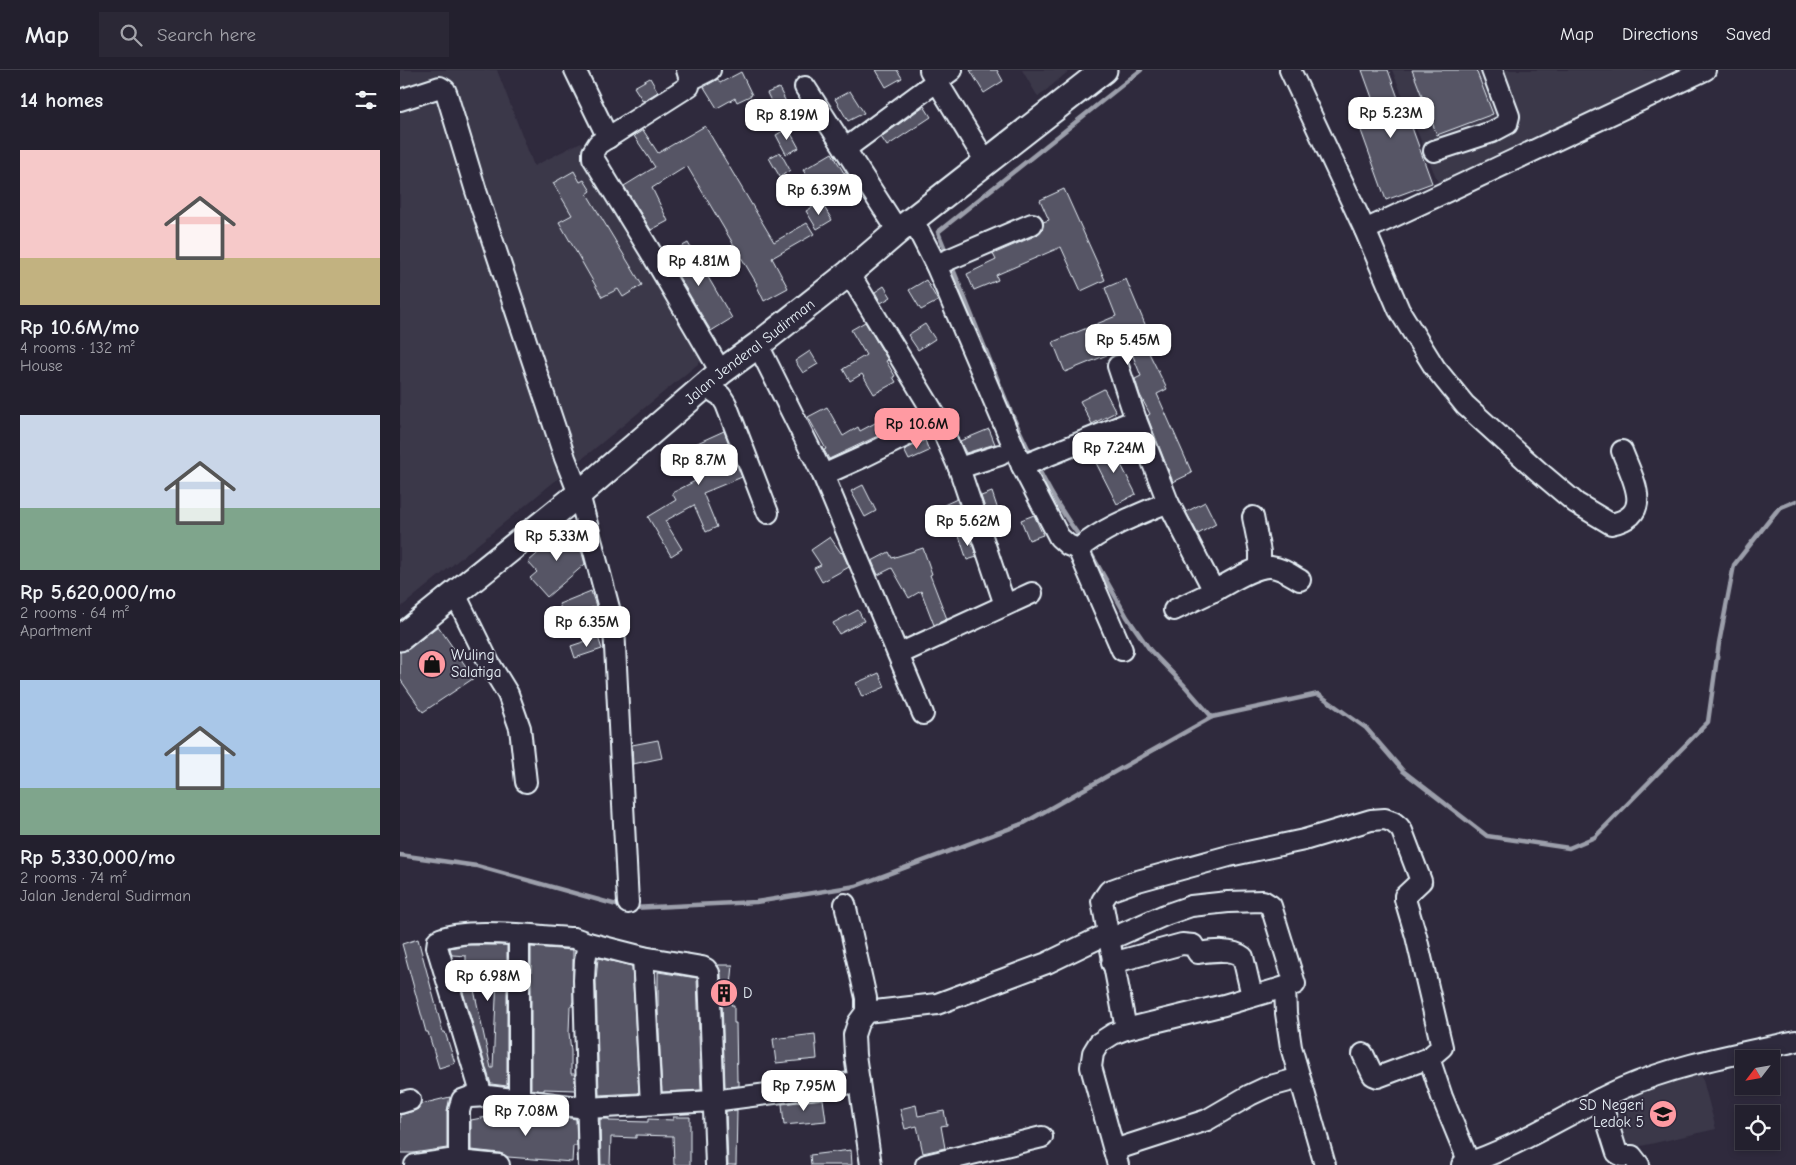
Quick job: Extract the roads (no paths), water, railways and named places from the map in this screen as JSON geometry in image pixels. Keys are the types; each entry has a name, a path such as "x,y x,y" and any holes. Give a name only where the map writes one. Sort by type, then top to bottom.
{"main road":[{"name":"Jalan Jenderal Sudirman","path":"400,638 579,494 713,379 1104,70"}],"street":[{"path":"575,70 608,138"},
{"path":"710,70 689,75 689,86 598,144 593,152 593,158 650,251 726,404 768,513"},
{"path":"1290,70 1365,230 1398,310 1435,368 1465,405 1576,503 1610,524 1619,522 1632,515 1638,504 1636,487 1622,452"},
{"path":"1434,151 1492,132 1508,124 1509,116 1492,70"},
{"path":"1365,230 1705,70"},
{"path":"845,148 939,74 986,162"},
{"path":"400,100 440,87 448,95 479,200 565,458 579,494 614,627 628,902"},
{"path":"805,88 845,148 906,225 948,260 1032,462 1059,537 1068,545 1086,543 1111,527 1168,502"},
{"path":"948,260 1032,224"},
{"path":"849,273 938,420 959,468 1005,605"},
{"path":"758,345 823,475 923,714"},
{"path":"1118,366 1136,420 1168,502 1214,591"},
{"path":"823,475 863,458 938,420"},
{"path":"1032,462 1136,420"},
{"path":"959,468 1000,455"},
{"path":"1253,517 1260,552 1260,568"},
{"path":"1086,543 1122,650"},
{"path":"1174,610 1260,568 1283,570 1300,580"},
{"path":"898,654 1032,593"},
{"path":"456,594 489,663 508,694 520,728 526,782"},
{"path":"1126,1029 1107,937 1102,901 1108,891 1229,856 1304,840 1371,820 1386,819 1394,822 1402,831 1421,881 1405,896 1405,899 1416,936 1442,1047 1429,1058 1378,1077 1373,1075 1363,1054"},
{"path":"866,1012 937,1004 1191,906 1263,901 1271,906 1297,984 1286,1013 1291,1047 1325,1165"},
{"path":"845,904 866,998 866,1012 858,1023 854,1035 870,1165"},
{"path":"482,1096 438,947 438,940 444,937 480,933 574,938 643,957 706,969 709,973 716,1165"},
{"path":"519,935 519,1100"},
{"path":"588,943 584,980 589,1165"},
{"path":"1112,963 1182,944 1193,945 1198,953 1222,950 1243,957 1252,996"},
{"path":"643,957 651,1104"},
{"path":"1297,984 1126,1029 1099,1042 1093,1052 1091,1067 1116,1157 1207,1120 1267,1087 1300,1078"},
{"path":"1429,1058 1467,1164 1545,1129 1623,1088 1661,1073 1796,1041"},
{"path":"459,1161 459,1111 462,1100 470,1097 482,1096 587,1108 713,1101 859,1082"},
{"path":"1600,1099 1617,1153 1622,1156 1632,1156 1639,1165"},
{"path":"930,1165 1042,1137"},
{"path":"415,1165 449,1160 499,1165"}],"waterway":[{"path":"947,254 938,232 1141,70"},
{"path":"951,264 1012,415 1032,457"},
{"path":"1037,466 1047,486 1082,540"},
{"path":"632,908 756,902 856,886 1024,823 1212,717 1318,694 1366,728 1403,771 1487,836 1569,848 1595,837 1708,722 1719,643 1734,565 1779,508 1796,501"},
{"path":"1088,548 1127,617 1150,650 1212,717"},
{"path":"400,855 477,866 624,907"}],"place":[{"name":"Wuling Salatiga","path":"432,664"},
{"name":"D","path":"724,993"},
{"name":"SD Negeri Ledok 5","path":"1663,1114"}]}
